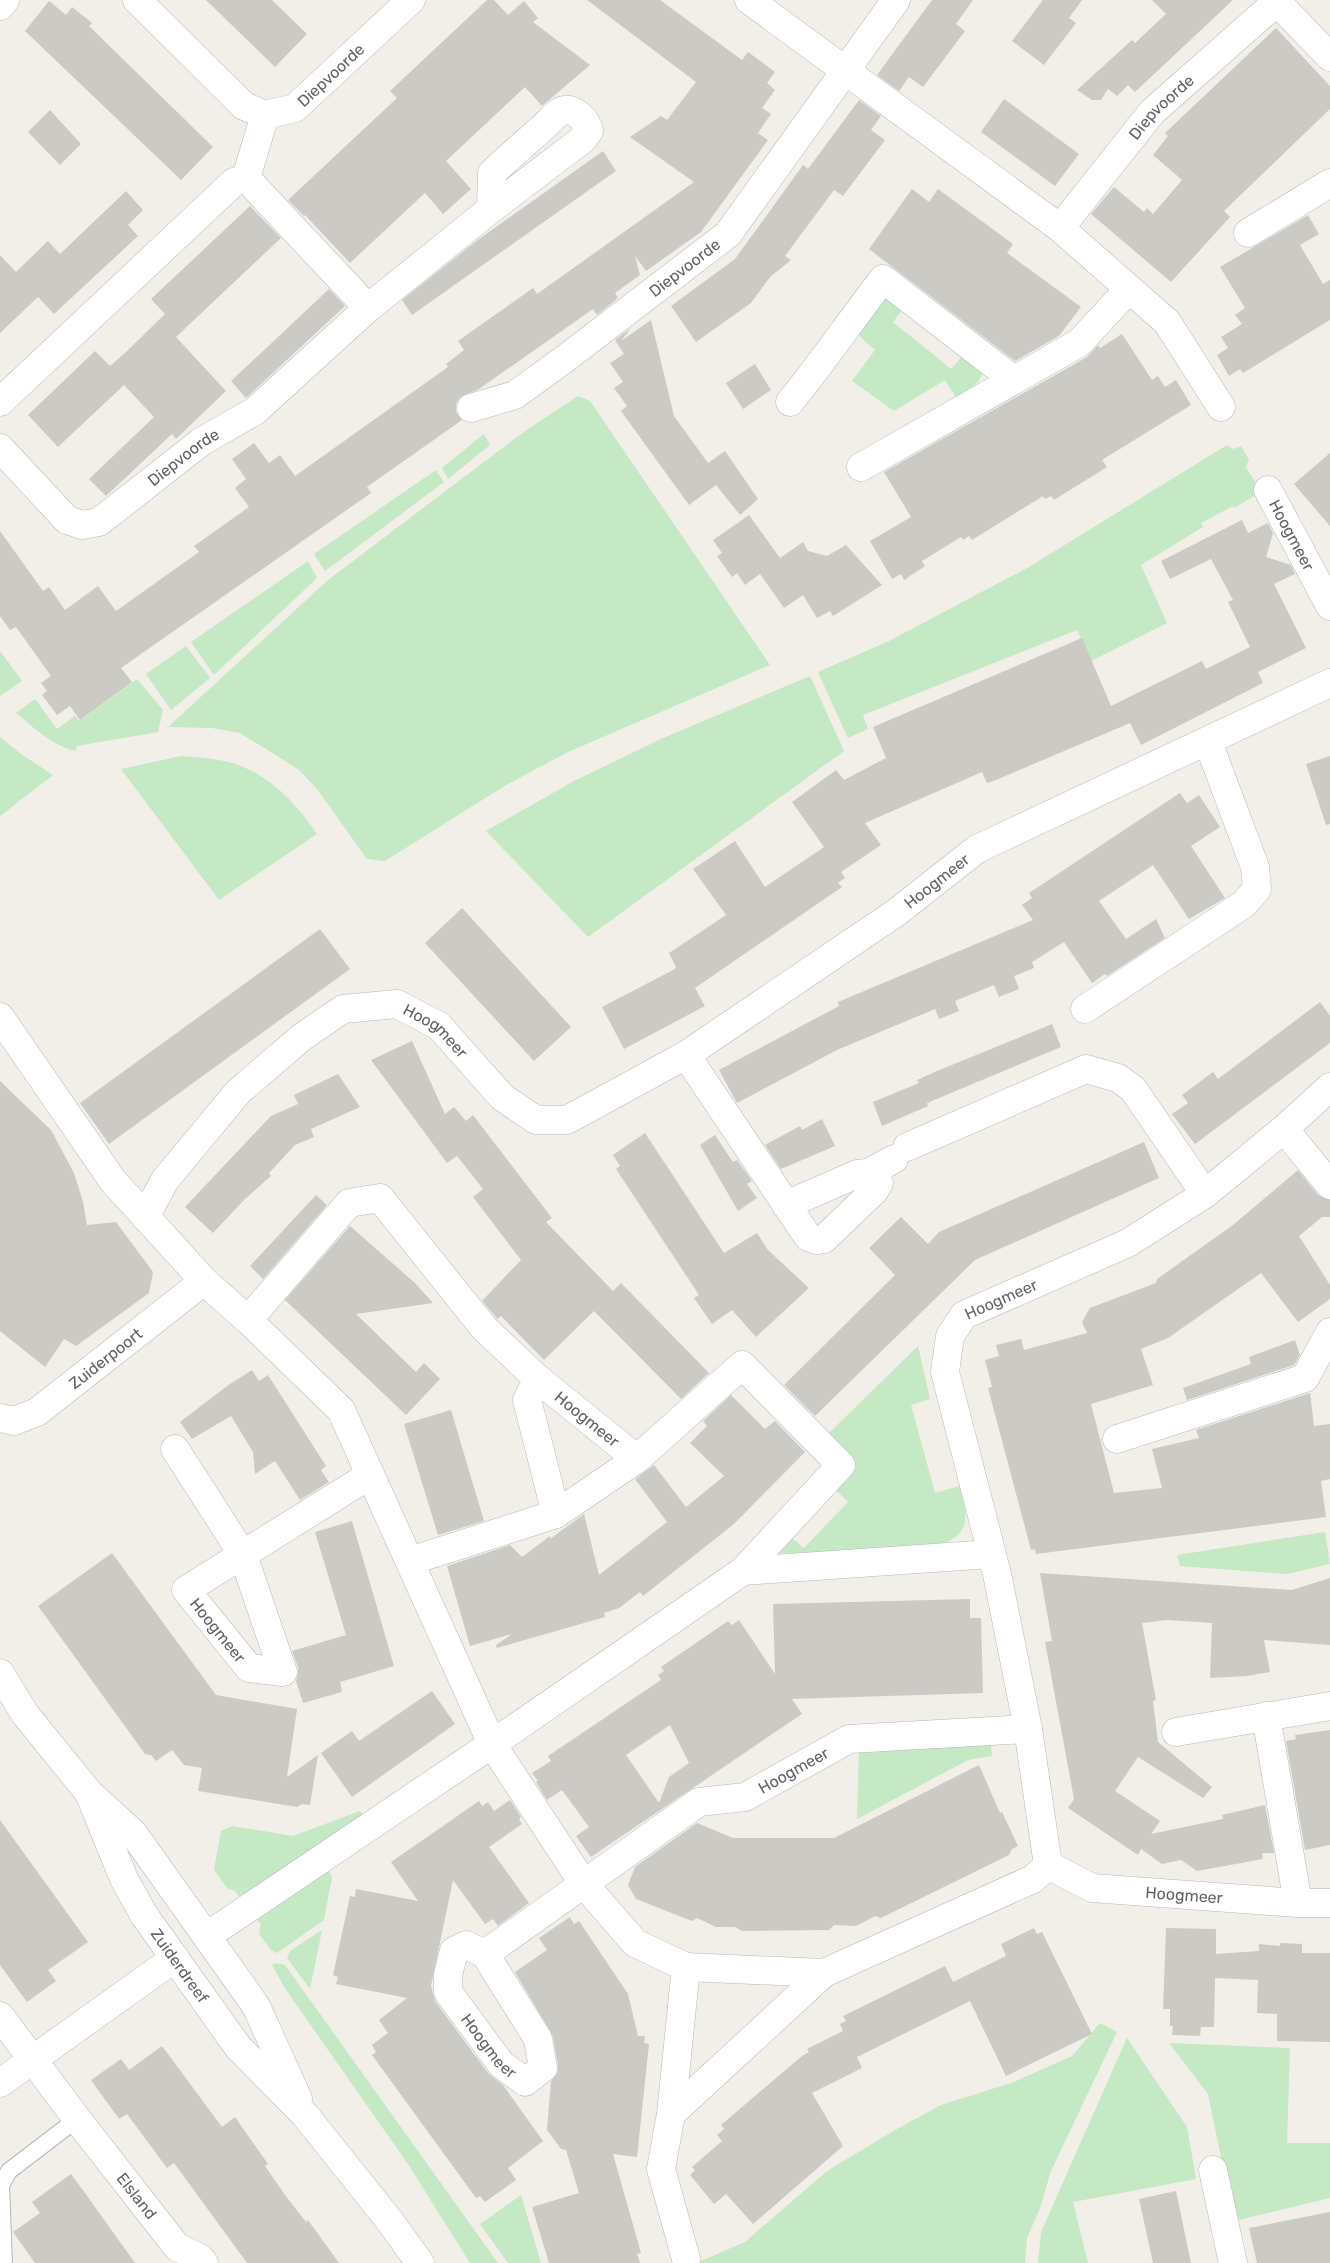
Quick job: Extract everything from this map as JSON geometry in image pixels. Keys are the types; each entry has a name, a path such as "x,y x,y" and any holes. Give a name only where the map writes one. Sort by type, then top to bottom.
{"street":[{"path":"0,6 5,0"},
{"path":"137,0 244,106 265,115 246,178"},
{"name":"Diepvoorde","path":"265,115 296,108 411,0"},
{"path":"749,0 1060,228 1166,322 1221,407"},
{"name":"Diepvoorde","path":"472,408 515,395 728,234 896,0"},
{"name":"Diepvoorde","path":"1060,228 1152,112 1277,1 1330,57"},
{"path":"246,178 368,308"},
{"path":"0,402 234,182 246,178"},
{"path":"1248,233 1330,183"},
{"name":"Diepvoorde","path":"0,448 67,520 82,525 98,522 201,442 255,411 368,308 491,208"},
{"path":"790,402 820,366 846,326 883,280 1014,380"},
{"path":"861,468 1079,343 1129,289"},
{"name":"Hoogmeer","path":"1268,490 1330,606"},
{"name":"Hoogmeer","path":"145,1217 165,1180 238,1092 302,1037 343,1009 397,1004 439,1026 502,1097 536,1120 567,1120 686,1055 897,912 977,849 1330,683"},
{"path":"1085,1009 1244,904 1257,889 1255,867 1208,742"},
{"path":"0,1017 52,1084 113,1181 204,1281 248,1320 341,1410 492,1744 583,1883 636,1943 686,1967 824,1973"},
{"path":"686,1055 808,1236 816,1240 824,1239 874,1191 878,1183 868,1172"},
{"path":"786,1205 857,1174 868,1172 900,1153 1086,1069 1118,1078 1133,1089 1205,1194"},
{"name":"Hoogmeer","path":"1330,1087 1284,1129 1205,1194 1128,1243 964,1315 950,1336 944,1372 997,1574 1028,1729 1048,1865 1092,1888 1298,1903 1330,1903"},
{"path":"1284,1129 1330,1185"},
{"name":"Hoogmeer","path":"248,1320 348,1203 380,1198 484,1328 538,1379 637,1459"},
{"name":"Zuiderpoort","path":"0,1418 14,1420 37,1412 204,1281"},
{"path":"1117,1439 1305,1378 1330,1332"},
{"name":"Hoogmeer","path":"175,1958 492,1744 743,1570 841,1465 742,1365 637,1459 556,1514 410,1561"},
{"name":"Hoogmeer","path":"538,1379 527,1400 556,1514"},
{"path":"175,1449 243,1554 370,1475"},
{"path":"743,1570 991,1554"},
{"name":"Zuiderdreef","path":"0,1673 25,1714 89,1793 134,1833 256,2006 305,2115"},
{"path":"1176,1732 1330,1706"},
{"path":"1266,1716 1298,1903"},
{"name":"Hoogmeer","path":"485,1954 699,1802 745,1796 849,1739 1028,1729"},
{"name":"Zuiderdreef","path":"89,1793 124,1879 144,1915 238,2047 305,2115 389,2220 420,2263"},
{"path":"671,2114 824,1973 1033,1879 1048,1865"},
{"name":"Hoogmeer","path":"466,1945 485,1954 538,2039 543,2068 525,2082 501,2064 448,1992 448,1975 454,1952 466,1945"},
{"path":"0,2082 175,1958"},
{"path":"686,1967 671,2114 661,2169 686,2259"},
{"name":"Elsland","path":"0,2016 76,2119 177,2247 200,2258 204,2263"},
{"path":"1213,2170 1233,2263"}],"lane":[{"path":"4,2263 1,2185 9,2171 76,2119"}],"green space":[{"path":"882,298 896,298 906,305 893,322 951,369 965,353 984,371 978,382 957,399 945,380 894,411 852,381 875,350 854,331"},
{"path":"578,396 590,401 770,665 568,752 506,785 385,861 367,859 317,789 299,770 240,733 212,728 168,727 328,580 525,431"},
{"path":"484,434 490,445 448,479 442,468"},
{"path":"1227,445 1233,449 1241,446 1249,460 1246,467 1261,492 1234,508 1233,506 1201,523 1203,527 1141,565 1167,623 1091,661 1077,630 863,715 868,729 848,738 818,672 889,641 1029,567"},
{"path":"436,470 444,482 325,571 314,554"},
{"path":"308,561 317,578 214,675 191,642"},
{"path":"186,646 210,678 171,710 146,674"},
{"path":"0,651 22,681 0,696"},
{"path":"810,676 844,751 588,937 486,831 572,782 663,738"},
{"path":"137,679 163,710 158,732 77,746 76,751 52,741 16,713 35,699 57,729 75,716 79,721"},
{"path":"0,737 21,754 53,775 0,816"},
{"path":"181,756 224,761 252,771 277,788 299,810 317,834 219,900 121,769"},
{"path":"918,1346 930,1399 911,1405 935,1493 959,1486 965,1511 965,1521 958,1535 940,1544 926,1547 767,1554 787,1534 804,1548 848,1502 832,1486 826,1436"},
{"path":"1325,1532 1330,1564 1287,1574 1180,1566 1177,1555"},
{"path":"991,1745 992,1756 968,1760 857,1819 859,1748"},
{"path":"360,1811 363,1815 242,1900 235,1891 227,1888 214,1870 221,1831 232,1826 293,1836"},
{"path":"327,1868 332,1877 324,1920 277,1953 271,1950 259,1934 261,1924 256,1919"},
{"path":"322,1930 310,1989 287,1958 290,1951"},
{"path":"276,1963 285,1965 498,2263 470,2263 408,2164 284,1987 272,1965"},
{"path":"1100,2023 1117,2032 1051,2171 1040,2208 1027,2238 1025,2263 696,2263 745,2242 827,2171 895,2130 941,2105 1014,2082 1072,2056"},
{"path":"1127,2038 1187,2127 1196,2179 1073,2202 1088,2263 1038,2263 1041,2232"},
{"path":"1169,2043 1290,2048 1287,2143 1330,2143 1330,2198 1234,2221 1208,2094"},
{"path":"521,2195 541,2263 508,2263 480,2224"}],"building":[{"path":"206,0 272,0 307,34 275,67"},
{"path":"487,0 494,0 508,15 524,1 538,18 533,22 590,65 542,106 525,87 446,161 471,189 443,214 425,193 350,263 305,215 288,200 397,98 390,91"},
{"path":"587,0 660,0 742,60 748,52 775,72 767,83 775,90 762,108 771,114 758,133 768,140 701,232 646,271 635,256 640,275 615,293 618,298 597,315 593,309 479,389 460,397 456,404 456,412 462,420 367,487 371,493 121,668 132,682 80,720 70,706 57,715 42,695 47,691 41,683 51,676 16,627 10,630 0,616 0,531 43,591 49,587 65,610 98,586 116,611 199,552 194,546 249,507 235,488 246,479 232,459 254,443 269,463 280,455 295,476 448,367 446,364 464,350 458,341 533,288 537,294 694,182 630,137 661,116 667,120 696,82"},
{"path":"932,0 973,0 956,24 965,31 923,87 909,77 899,91 877,75"},
{"path":"1043,0 1082,0 1069,18 1076,23 1044,65 1012,41"},
{"path":"1152,0 1233,0 1135,92 1128,85 1117,96 1108,89 1101,100 1092,100 1077,90 1132,40 1135,43 1166,14"},
{"path":"49,1 66,15 72,7 92,23 89,26 213,147 181,180 25,31"},
{"path":"1276,28 1330,86 1330,109 1224,211 1230,217 1171,282 1091,214 1114,187 1144,212 1147,208 1153,214 1182,180 1153,155 1168,136 1165,133"},
{"path":"1004,99 1079,154 1055,186 981,132"},
{"path":"859,100 881,116 871,130 885,140 843,196 834,190 785,256 791,260 770,277 751,303 696,342 671,306 735,259 803,165 808,169"},
{"path":"50,110 81,144 60,165 28,132"},
{"path":"603,151 616,171 412,315 402,300 479,239"},
{"path":"912,189 929,202 938,189 1013,244 1007,253 1081,307 1059,336 1015,361 869,249"},
{"path":"126,191 143,210 128,225 138,236 54,314 38,297 0,333 0,255 16,272 48,241 60,254"},
{"path":"250,206 281,238 176,337 226,391 176,439 172,434 106,496 89,479 154,417 124,385 58,447 28,415 95,351 110,366 126,352 165,314 151,299"},
{"path":"1308,215 1319,234 1300,245 1323,284 1330,280 1330,320 1243,373 1240,369 1229,376 1217,355 1228,348 1221,337 1242,324 1235,315 1245,308 1220,267"},
{"path":"329,289 345,306 246,398 231,381"},
{"path":"651,320 674,416 708,463 725,451 758,499 740,515 716,485 689,505 621,411 627,406 614,388 623,382 610,363 624,354 615,340 631,328 621,341"},
{"path":"1122,334 1152,380 1158,376 1165,387 1176,380 1191,405 1102,460 1107,467 1054,500 1051,496 1045,499 1043,496 972,540 969,536 963,540 961,537 922,561 925,566 904,580 901,574 892,579 870,541 911,517 884,472 1087,357 1098,345 1100,348"},
{"path":"755,364 771,390 743,409 726,383"},
{"path":"1330,453 1330,526 1294,484"},
{"path":"749,515 780,558 803,542 808,551 827,556 846,545 882,585 833,616 830,611 817,618 803,595 784,608 760,574 745,585 737,573 732,577 717,556 722,553 713,540"},
{"path":"1242,520 1248,533 1268,523 1273,533 1266,557 1291,565 1295,574 1274,584 1306,648 1258,672 1263,683 1141,745 1130,723 987,783 982,772 865,823 881,845 841,872 845,878 838,883 842,887 695,988 705,1006 624,1049 602,1007 675,969 676,967 669,953 726,915 693,869 735,841 765,887 824,847 792,802 836,770 844,780 886,758 873,727 1082,638 1111,706 1202,661 1206,669 1250,647 1228,602 1233,600 1211,559 1170,579 1161,561"},
{"path":"1330,756 1330,824 1326,825 1306,764"},
{"path":"1180,793 1187,803 1199,795 1220,827 1191,846 1225,898 1189,919 1153,865 1099,901 1126,939 1156,919 1165,938 1107,976 1105,974 1092,983 1064,942 1032,962 1034,968 1014,976 1019,989 999,997 994,985 955,1001 959,1011 939,1019 935,1009 837,1050 737,1103 719,1070 839,1006 838,1002 1033,920 1022,905 1032,898 1029,893"},
{"path":"462,908 571,1027 534,1061 425,943"},
{"path":"320,929 350,969 109,1144 80,1103"},
{"path":"1320,1002 1330,1016 1330,1043 1195,1144 1172,1114 1188,1103 1182,1095 1213,1072 1218,1079"},
{"path":"1052,1024 1061,1047 927,1103 928,1106 882,1126 873,1102 919,1083 917,1080 937,1071"},
{"path":"412,1041 445,1114 454,1107 466,1121 473,1115 552,1218 546,1222 613,1291 621,1283 709,1373 681,1399 594,1311 544,1360 501,1316 497,1319 482,1301 521,1260 473,1197 483,1189 457,1156 447,1163 371,1060"},
{"path":"338,1074 360,1107 311,1129 314,1137 295,1145 269,1173 271,1176 244,1200 213,1233 185,1207 271,1116 298,1104 294,1095"},
{"path":"0,1081 51,1130 74,1173 83,1202 87,1225 116,1222 153,1272 149,1293 76,1346 64,1339 45,1367 0,1331"},
{"path":"822,1119 835,1146 781,1169 765,1145 800,1126 802,1130"},
{"path":"645,1133 724,1253 757,1233 768,1250 809,1288 756,1337 732,1310 712,1324 694,1298 699,1295 616,1169 620,1166 613,1155"},
{"path":"715,1135 733,1162 737,1160 752,1181 747,1184 757,1198 738,1211 700,1145"},
{"path":"1144,1142 1159,1178 975,1260 815,1416 784,1385 895,1275 869,1248 901,1217 928,1244 939,1232"},
{"path":"1298,1170 1318,1195 1330,1200 1330,1217 1322,1217 1299,1236 1330,1285 1330,1299 1298,1322 1261,1273 1168,1338 1141,1349 1153,1385 1091,1404 1114,1493 1162,1488 1152,1449 1199,1438 1196,1430 1310,1393 1314,1426 1330,1424 1330,1479 1321,1481 1326,1517 1036,1554 1035,1549 1031,1550 988,1388 992,1387 985,1360 999,1356 996,1345 1021,1339 1024,1350 1087,1333 1082,1322 1090,1308 1156,1283 1157,1279 1233,1225"},
{"path":"316,1195 327,1205 263,1279 250,1266"},
{"path":"350,1226 415,1283 433,1303 356,1314 416,1372 424,1363 440,1379 406,1415 285,1300"},
{"path":"1295,1340 1300,1355 1294,1365 1187,1400 1183,1388 1251,1364 1249,1357"},
{"path":"252,1370 259,1381 268,1375 326,1466 321,1470 329,1482 300,1500 275,1461 255,1474 253,1452 231,1416 192,1439 180,1422 227,1386"},
{"path":"731,1395 765,1429 775,1421 805,1452 734,1524 643,1596 640,1592 619,1608 604,1613 605,1617 497,1648 496,1645 512,1634 470,1646 447,1566 510,1545 522,1557 584,1514 599,1575 667,1522 635,1479 654,1465 686,1507 724,1476 690,1443 707,1426 703,1421"},
{"path":"451,1410 484,1521 438,1535 404,1424"},
{"path":"352,1521 394,1666 340,1682 342,1692 303,1703 296,1681 298,1667 292,1651 346,1635 315,1532"},
{"path":"112,1553 216,1695 297,1709 287,1777 318,1755 310,1805 302,1804 297,1807 198,1791 202,1768 184,1765 172,1750 156,1761 151,1755 145,1754 38,1606"},
{"path":"1040,1573 1292,1590 1330,1578 1330,1645 1264,1640 1270,1672 1247,1676 1210,1678 1212,1623 1167,1620 1142,1623 1156,1700 1153,1701 1158,1742 1212,1787 1203,1798 1138,1757 1115,1791 1160,1821 1151,1834 1223,1819 1222,1815 1265,1805 1274,1853 1262,1853 1263,1859 1197,1871 1181,1860 1162,1864 1141,1849 1138,1855 1068,1808 1074,1799 1045,1642 1052,1641"},
{"path":"970,1599 970,1618 981,1618 983,1693 792,1699 802,1714 591,1857 576,1836 589,1827 562,1790 547,1800 532,1773 551,1761 548,1756 661,1680 658,1675 664,1671 661,1667 728,1621 732,1625 739,1620 775,1674 773,1604","holes":["670,1725 689,1763 669,1777 659,1803 626,1755"]},
{"path":"432,1691 455,1724 352,1797 321,1753 352,1731 359,1741"},
{"path":"1330,1730 1330,1845 1305,1850 1286,1741 1296,1739 1295,1735"},
{"path":"979,1765 1000,1813 1002,1812 1018,1846 1012,1849 1009,1855 881,1918 875,1916 856,1926 834,1925 829,1930 742,1931 735,1927 716,1927 697,1918 692,1921 636,1899 628,1885 635,1867 697,1823 733,1838 834,1838"},
{"path":"510,1800 521,1817 519,1819 522,1824 489,1847 529,1903 498,1926 493,1919 485,1924 453,1880 431,1986 435,2001 488,2073 503,2085 543,2141 508,2168 516,2180 485,2202 480,2196 476,2198 372,2055 376,2052 372,2045 388,2033 379,2020 407,1998 336,1984 338,1977 333,1975 350,1896 355,1897 356,1889 418,1901 391,1862 479,1801 482,1806 488,1802 494,1811"},
{"path":"0,1820 88,1942 48,1970 56,1981 27,2002 0,1965"},
{"path":"570,1917 574,1924 579,1921 628,1994 638,2036 645,2036 644,2043 649,2044 637,2157 613,2154 641,2253 637,2254 640,2263 549,2263 532,2207 579,2193 566,2150 561,2149 547,2130 551,2081 557,2074 558,2066 553,2036 515,1972 547,1950 539,1938"},
{"path":"1034,1928 1037,1934 1042,1932 1092,2034 1006,2076 970,2001 857,2057 862,2068 812,2093 843,2146 753,2224 726,2194 714,2204 690,2175 695,2170 692,2167 722,2141 717,2135 724,2129 721,2125 809,2052 807,2049 843,2031 840,2024 846,2021 843,2016 945,1966 953,1982 1006,1956 1001,1944"},
{"path":"1166,1928 1216,1929 1216,1954 1259,1951 1259,1944 1280,1946 1280,1943 1302,1944 1302,1953 1330,1953 1330,2042 1277,2041 1277,2014 1257,2013 1258,1980 1215,1978 1214,2027 1201,2027 1200,2036 1172,2035 1173,2026 1170,2026 1170,2009 1163,2009"},
{"path":"162,2046 222,2127 235,2117 268,2164 265,2166 285,2195 306,2222 308,2220 339,2263 247,2263 174,2163 167,2168 127,2114 119,2119 91,2080 121,2059 129,2070"},
{"path":"71,2174 135,2263 35,2263 13,2232 40,2213 32,2202"},
{"path":"1176,2191 1191,2263 1153,2263 1139,2199"},
{"path":"1330,2212 1330,2263 1257,2263 1249,2228"}]}
